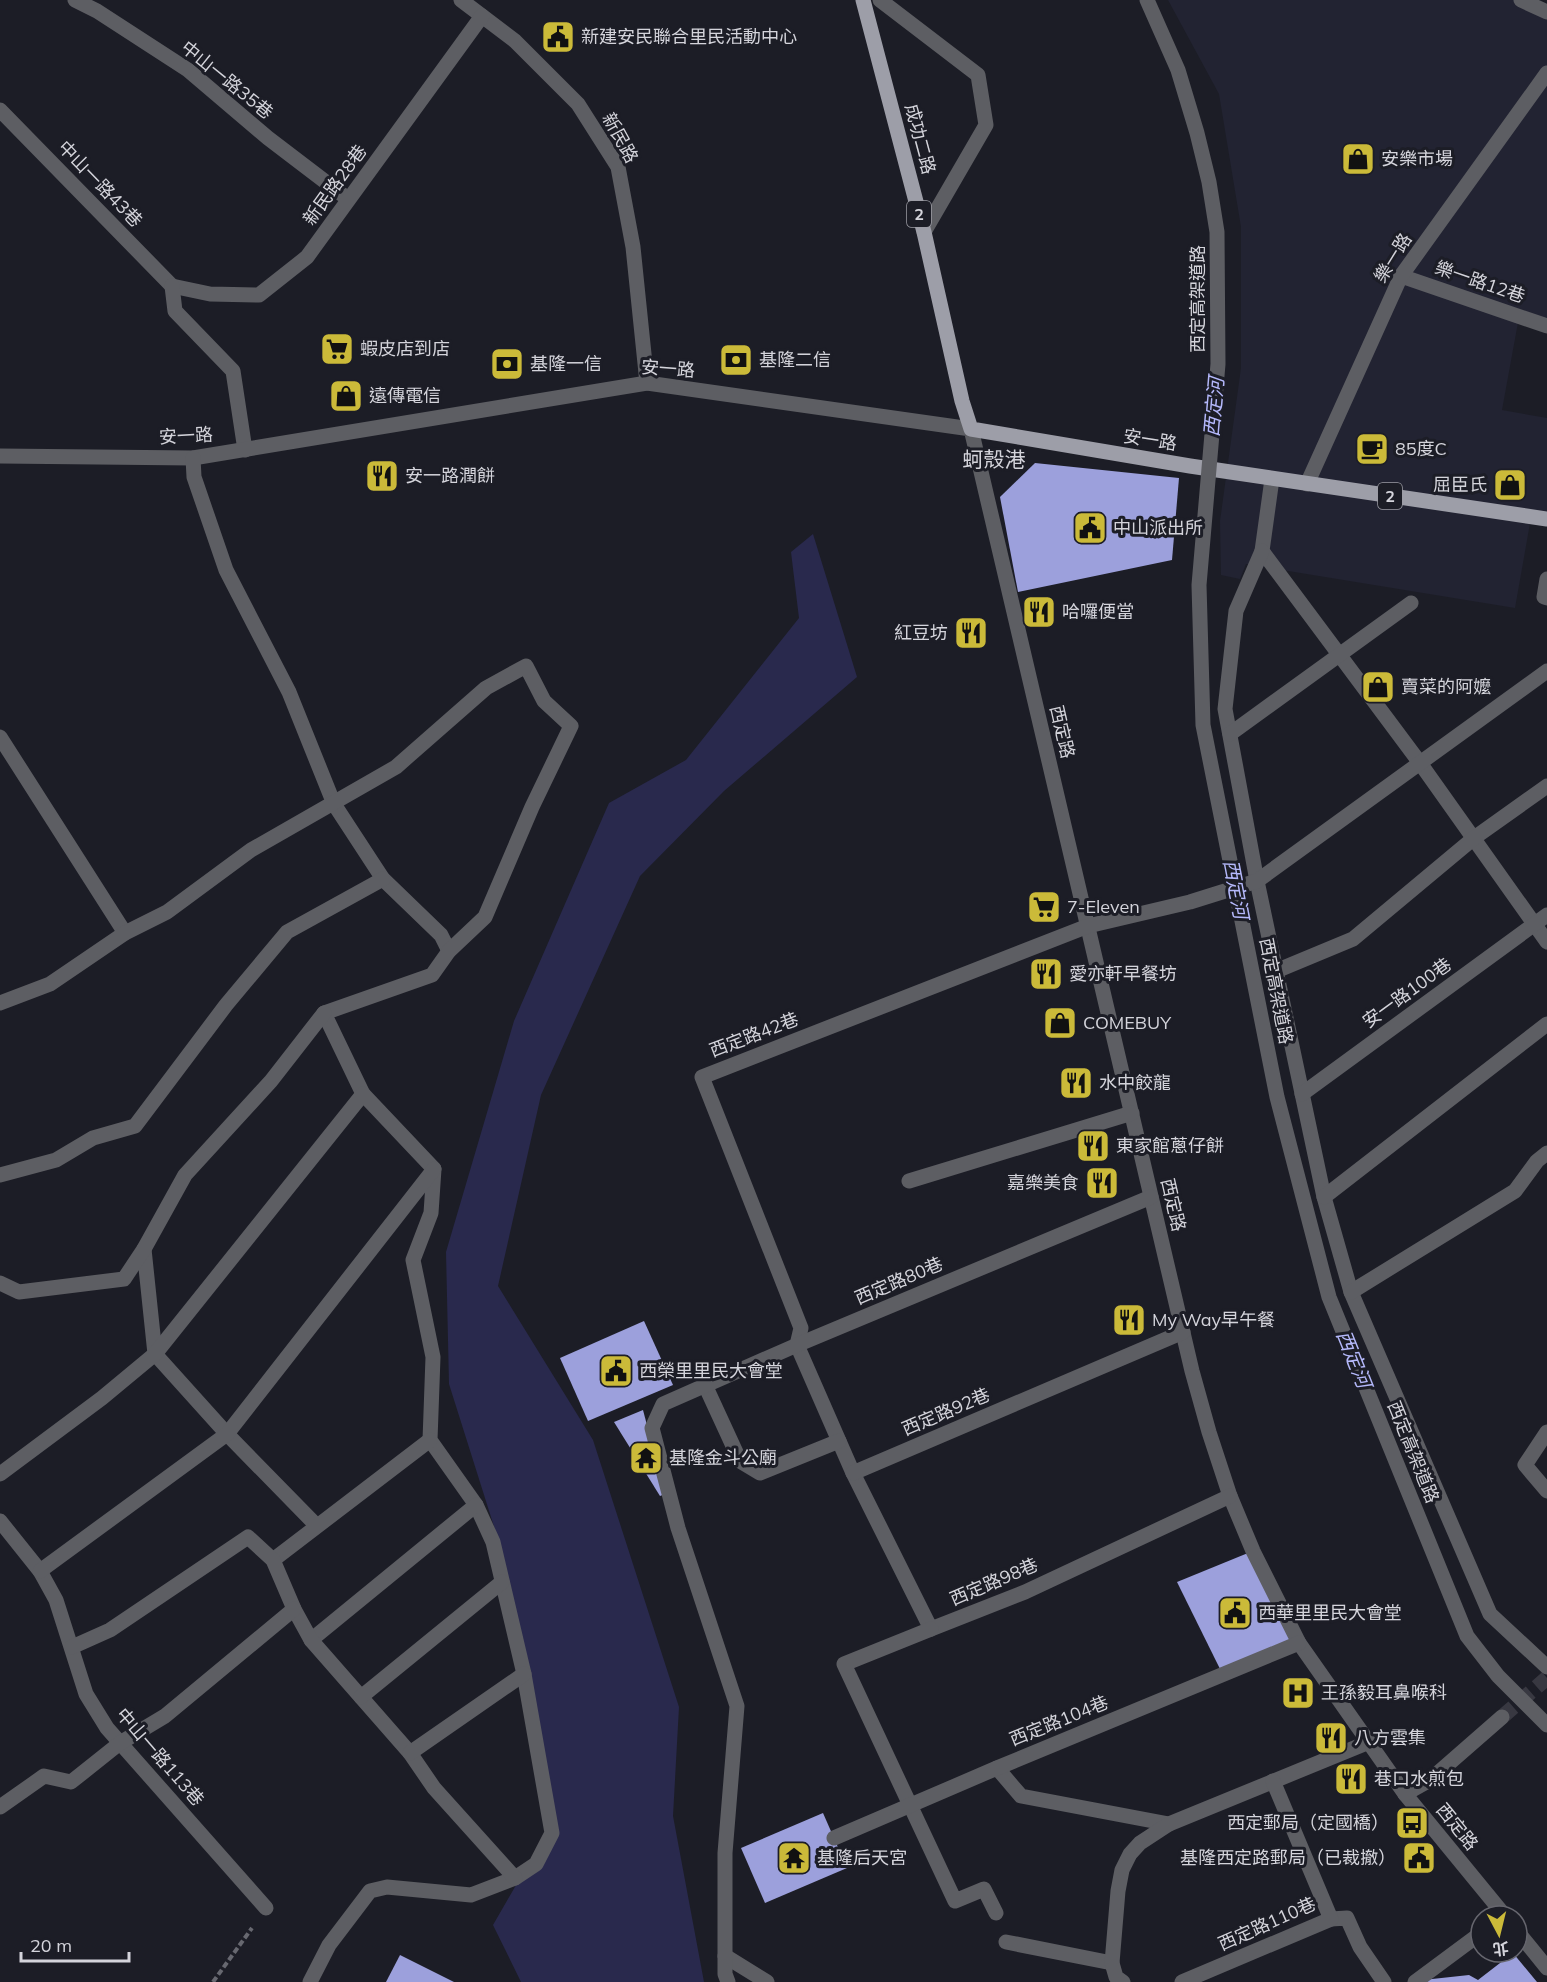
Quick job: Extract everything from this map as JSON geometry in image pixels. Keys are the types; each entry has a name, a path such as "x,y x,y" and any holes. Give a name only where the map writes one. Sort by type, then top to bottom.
{"main road":[{"name":"成功二路","path":"863,0 924,232 962,401 971,429"},
{"name":"安一路","path":"971,429 1272,478"},
{"name":"2","path":"1272,478 1547,519"}],"street":[{"name":"中山一路35巷","path":"75,0 97,11 188,70 268,138 348,199"},
{"name":"新民路","path":"461,0 515,41 578,104 618,167 633,247 647,383"},
{"path":"880,0 978,75 986,125 924,232"},
{"name":"西定高架道路","path":"1148,0 1178,70 1194,122 1209,182 1217,232 1218,364 1199,585 1203,725 1277,1097 1329,1297 1467,1636 1498,1676 1547,1725"},
{"path":"1521,0 1547,12"},
{"name":"新民路28巷","path":"172,286 210,294 259,295 307,257 482,16"},
{"name":"樂一路","path":"1306,484 1401,276 1547,73"},
{"name":"中山一路43巷","path":"0,111 172,286"},
{"name":"樂一路12巷","path":"1401,276 1547,326"},
{"path":"172,286 175,311 233,371 244,450"},
{"name":"安一路","path":"0,456 193,458 647,383 971,429"},
{"name":"西定路","path":"971,429 1183,1332 1209,1432 1230,1496 1299,1643 1405,1794 1495,1904"},
{"path":"193,458 194,477 226,570 289,692 334,804 383,879 441,935 449,951"},
{"path":"1272,478 1262,551 1236,611 1225,710 1257,881 1324,1197 1351,1292 1490,1614 1547,1667"},
{"path":"1262,551 1474,838 1541,919 1547,942"},
{"path":"1547,579 1544,597 1547,598"},
{"path":"1230,734 1411,603"},
{"path":"0,1003 50,984 125,933 167,912 251,850 396,767 486,688 526,666 544,701 571,726 532,807 485,917 449,951 432,975 324,1013 271,1081 185,1175 144,1249 124,1279 19,1292 0,1283"},
{"path":"1088,926 1190,902 1257,881 1547,671"},
{"path":"0,737 125,933"},
{"path":"1276,971 1353,939 1474,838 1547,786"},
{"path":"0,1175 56,1160 93,1138 135,1126 226,1005 287,932 383,879"},
{"name":"安一路100巷","path":"1302,1094 1541,919"},
{"name":"西定路42巷","path":"797,1345 801,1328 702,1077 1088,926"},
{"path":"310,1982 329,1945 370,1891 387,1887 471,1895 515,1878 536,1864 552,1833 524,1674 494,1542 476,1505 430,1440 433,1357 413,1260 431,1213 435,1169 363,1094 324,1013"},
{"path":"1324,1197 1547,1024"},
{"path":"0,1474 102,1398 155,1354 363,1094"},
{"path":"909,1180 1132,1113"},
{"path":"1351,1292 1515,1191 1537,1161 1547,1153"},
{"path":"40,1571 227,1434 435,1169"},
{"name":"西定路80巷","path":"725,1956 725,1853 737,1706 678,1528 652,1428 663,1404 797,1345 1151,1197"},
{"path":"144,1249 155,1354 227,1434 316,1525"},
{"name":"西定路92巷","path":"853,1473 1183,1332"},
{"path":"797,1345 853,1473 931,1629"},
{"path":"705,1385 740,1461 760,1473 839,1441"},
{"path":"1547,1432 1542,1444 1525,1465 1547,1491"},
{"path":"273,1560 430,1440"},
{"name":"西定路98巷","path":"910,1805 844,1664 1025,1592 1230,1496"},
{"path":"311,1640 476,1505"},
{"name":"中山一路113巷","path":"0,1521 40,1571 56,1600 86,1694 107,1728 266,1908"},
{"path":"72,1647 110,1630 248,1538 273,1560 294,1609 311,1640 410,1753 434,1788 515,1878"},
{"path":"361,1697 502,1582"},
{"path":"0,1807 44,1776 71,1782 120,1743 165,1716 294,1609"},
{"name":"西定路104巷","path":"834,1838 1299,1643"},
{"path":"410,1753 524,1674"},
{"path":"1405,1794 1430,1780 1502,1717"},
{"path":"1123,1982 1116,1977 1112,1963 1118,1891 1122,1870 1130,1854 1140,1843 1169,1824 1369,1742"},
{"path":"997,1768 1021,1796 1169,1824"},
{"name":"西定路110巷","path":"1182,1982 1330,1919 1274,1781"},
{"path":"910,1805 955,1901 984,1889 996,1913"},
{"path":"1330,1919 1347,1918 1360,1947 1384,1982"},
{"path":"1006,1942 1112,1963"},
{"path":"1415,1982 1469,1942"},
{"path":"1529,1946 1547,1968"},
{"path":"725,1956 725,1974 728,1982"},
{"path":"725,1956 767,1982"}],"path":[{"path":"213,1982 266,1908"}],"shaded area":[{"path":"1168,0 1521,0 1547,12 1547,326 1519,317 1502,410 1547,418 1547,514 1532,512 1515,608 1246,564 1240,579 1221,575 1220,521 1241,368 1241,227 1219,94"},
{"path":"813,534 857,677 724,791 640,876 541,1095 498,1286 593,1440 679,1707 673,1816 704,1982 521,1982 493,1925 546,1833 503,1555 449,1384 446,1252 514,1021 609,803 686,760 799,618 791,552"}],"building":[{"name":"中山派出所","path":"1035,463 1179,478 1172,560 1018,592 1000,497"},
{"name":"西榮里里民大會堂","path":"644,1321 673,1385 588,1421 560,1358"},
{"name":"基隆金斗公廟","path":"643,1410 665,1494 660,1496 614,1422"},
{"name":"西華里里民大會堂","path":"1248,1553 1293,1643 1222,1673 1177,1582"},
{"name":"基隆后天宮","path":"823,1813 847,1868 765,1903 741,1848"},
{"path":"400,1955 454,1982 386,1982"},
{"path":"1499,1964 1522,1964 1537,1982 1421,1982 1469,1975 1478,1980"}],"tunnel":[{"path":"1502,1717 1547,1678"}],"place":[{"name":"新建安民聯合里民活動中心","path":"558,37"},
{"name":"安樂市場","path":"1358,159"},
{"name":"蝦皮店到店","path":"337,349"},
{"name":"基隆二信","path":"736,360"},
{"name":"基隆一信","path":"507,364"},
{"name":"遠傳電信","path":"346,396"},
{"name":"85度C","path":"1372,449"},
{"name":"安一路潤餅","path":"382,476"},
{"name":"屈臣氏","path":"1510,485"},
{"name":"中山派出所","path":"1090,528"},
{"name":"哈囉便當","path":"1039,612"},
{"name":"紅豆坊","path":"971,633"},
{"name":"賣菜的阿嬤","path":"1378,687"},
{"name":"7-Eleven","path":"1044,907"},
{"name":"愛亦軒早餐坊","path":"1046,974"},
{"name":"COMEBUY","path":"1060,1023"},
{"name":"水中餃龍","path":"1076,1083"},
{"name":"東家館蔥仔餅","path":"1093,1146"},
{"name":"嘉樂美食","path":"1102,1183"},
{"name":"My Way早午餐","path":"1129,1320"},
{"name":"西榮里里民大會堂","path":"616,1371"},
{"name":"基隆金斗公廟","path":"646,1458"},
{"name":"西華里里民大會堂","path":"1235,1613"},
{"name":"王孫毅耳鼻喉科","path":"1298,1693"},
{"name":"八方雲集","path":"1331,1738"},
{"name":"巷口水煎包","path":"1351,1779"},
{"name":"西定郵局（定國橋）","path":"1412,1823"},
{"name":"基隆后天宮","path":"794,1858"},
{"name":"基隆西定路郵局（已裁撤）","path":"1419,1858"}],"district":[{"name":"蚵殼港","path":"994,460"}],"water label":[{"name":"西定河","path":"1214,407"},
{"name":"西定河","path":"1236,889"},
{"name":"西定河","path":"1354,1359"}]}
